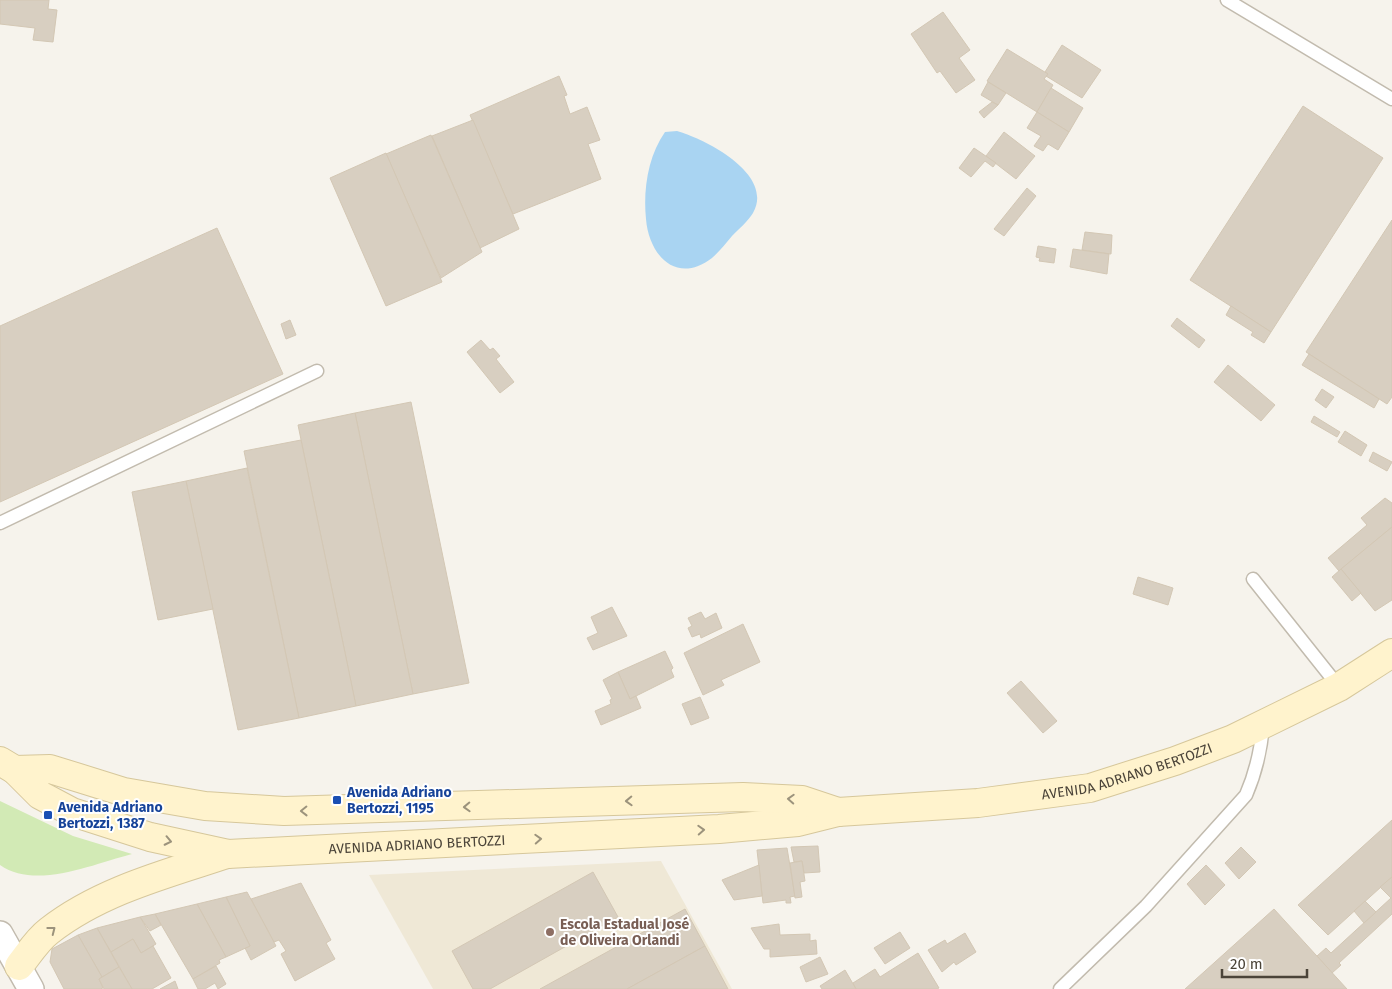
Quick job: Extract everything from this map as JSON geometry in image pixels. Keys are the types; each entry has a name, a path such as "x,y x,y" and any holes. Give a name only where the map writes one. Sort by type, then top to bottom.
{"main road":[{"name":"AVENIDA ADRIANO BERTOZZI","path":"8,766 40,795 72,812 150,837 228,854 719,829 798,822 838,812 978,803 1090,788 1175,761 1233,739 1339,687 1392,653"},
{"name":"AVENIDA ADRIANO BERTOZZI","path":"8,766 50,769 124,792 205,806 284,811 743,797 802,800 838,812"},
{"path":"25,978 47,932 82,909 144,881 228,854"}],"street":[{"path":"0,934 25,978"}],"lane":[{"path":"1227,0 1392,99"},
{"path":"0,523 317,371"},
{"path":"1253,579 1339,687"},
{"path":"1060,989 1146,906 1246,795 1254,777 1261,748 1263,725"}],"shaded area":[{"name":"Escola Estadual José de Oliveira Orlandi","path":"661,861 732,989 433,989 369,875"}],"green space":[{"path":"0,801 73,836 132,854 65,873 30,875 14,872 0,865"}],"water":[{"path":"677,131 704,142 734,160 746,172 754,185 757,199 751,216 712,258 699,266 687,268 667,263 659,255 648,232 645,208 646,185 654,152 665,132"}],"building":[{"path":"0,0 49,0 48,9 57,10 53,42 33,40 35,28 0,24"},
{"path":"943,12 970,50 959,58 975,80 956,93 940,71 937,73 911,34"},
{"path":"1062,45 1101,70 1082,98 1046,76 1048,74 1045,72"},
{"path":"1007,49 1048,74 1044,79 1053,85 1037,112 987,81"},
{"path":"559,76 567,95 564,96 570,114 587,107 600,140 588,144 601,179 513,214 470,115"},
{"path":"988,82 1006,93 998,105 981,95"},
{"path":"1051,88 1083,108 1069,132 1037,112"},
{"path":"992,102 998,105 984,118 979,112"},
{"path":"1303,106 1383,158 1271,332 1190,280"},
{"path":"1037,112 1069,132 1058,150 1048,144 1043,151 1034,146 1041,136 1027,128"},
{"path":"473,120 519,229 480,248 432,136"},
{"path":"1004,132 1035,156 1016,179 986,156"},
{"path":"431,135 482,252 441,278 386,154"},
{"path":"974,148 996,163 993,167 985,161 971,177 959,168"},
{"path":"386,153 442,282 386,306 330,178"},
{"path":"1027,188 1036,196 1004,236 994,229"},
{"path":"1392,220 1392,397 1387,404 1306,352"},
{"path":"217,228 283,374 0,502 0,326"},
{"path":"1085,232 1112,235 1111,254 1082,250"},
{"path":"1038,246 1056,249 1054,263 1039,261 1040,258 1036,257"},
{"path":"1073,249 1109,254 1107,274 1070,267"},
{"path":"1231,306 1271,332 1264,343 1251,335 1253,332 1226,315"},
{"path":"1177,318 1205,340 1199,348 1171,326"},
{"path":"290,320 296,335 286,339 281,324"},
{"path":"481,340 490,350 493,348 500,356 496,359 514,382 500,393 467,352"},
{"path":"1309,354 1379,399 1374,408 1302,365"},
{"path":"1228,365 1275,405 1261,421 1214,382"},
{"path":"1322,389 1334,397 1326,408 1315,400"},
{"path":"411,402 469,683 413,694 355,413"},
{"path":"355,413 413,694 356,706 298,425"},
{"path":"1314,416 1340,432 1337,437 1311,422"},
{"path":"1345,431 1367,445 1361,456 1338,442"},
{"path":"301,440 356,706 299,718 244,451"},
{"path":"1373,452 1392,462 1387,471 1369,461"},
{"path":"247,468 299,718 238,730 186,481"},
{"path":"186,481 213,609 158,620 132,492"},
{"path":"1385,498 1392,503 1392,527 1339,571 1328,558 1367,525 1361,518"},
{"path":"1392,527 1392,600 1375,611 1341,569"},
{"path":"1341,569 1361,593 1352,601 1332,577"},
{"path":"1138,577 1173,588 1168,605 1133,594"},
{"path":"612,607 627,636 593,650 587,638 598,633 591,617"},
{"path":"701,612 705,619 716,613 722,628 701,638 700,634 692,637 688,628 692,626 688,618"},
{"path":"743,624 760,662 721,680 724,685 703,695 684,653"},
{"path":"665,651 673,668 671,670 674,677 630,699 618,672"},
{"path":"618,672 630,699 636,696 641,708 601,725 595,711 611,704 610,700 612,699 603,680"},
{"path":"1021,681 1057,721 1043,733 1007,693"},
{"path":"700,697 709,718 691,725 682,704"},
{"path":"1392,820 1392,877 1328,935 1298,905"},
{"path":"818,846 820,872 804,873 802,861 794,862 791,847"},
{"path":"1241,847 1256,862 1239,879 1225,863"},
{"path":"787,848 795,896 790,897 791,903 786,903 786,900 763,903 757,850"},
{"path":"802,861 805,881 800,882 802,897 795,898 790,863"},
{"path":"759,865 762,896 734,900 722,880"},
{"path":"1206,865 1225,885 1205,905 1187,884"},
{"path":"593,872 618,917 490,989 473,989 452,951"},
{"path":"1392,877 1392,914 1339,963 1341,965 1332,973 1317,956 1326,948 1331,953 1391,898 1380,887"},
{"path":"301,883 331,940 326,943 335,959 295,981 281,954 286,951 279,940 274,942 251,899"},
{"path":"247,892 276,946 251,960 245,948 250,946 226,897"},
{"path":"226,897 250,946 226,957 197,904"},
{"path":"1365,901 1376,912 1364,923 1354,911"},
{"path":"197,904 226,957 219,960 220,963 193,979 155,914"},
{"path":"685,909 705,946 627,989 540,989"},
{"path":"1274,909 1347,989 1185,989"},
{"path":"155,914 161,925 150,931 140,917"},
{"path":"140,917 156,944 141,953 133,939 111,952 97,928"},
{"path":"779,924 780,935 810,934 810,941 816,940 817,954 770,957 770,949 764,949 751,928"},
{"path":"97,928 119,967 102,977 78,935"},
{"path":"900,932 910,948 885,964 874,948"},
{"path":"965,933 976,952 956,965 954,962 942,972 928,950 945,940 947,944"},
{"path":"78,935 102,977 99,979 103,988 64,989 50,962 52,949"},
{"path":"133,939 141,953 153,946 171,978 152,989 132,989 111,952"},
{"path":"705,946 728,989 627,989"},
{"path":"918,953 939,988 856,989 853,983 875,969 880,977"},
{"path":"820,957 828,974 806,982 800,967"},
{"path":"216,966 226,984 218,989 215,983 205,989 198,989 193,979"},
{"path":"119,967 132,989 104,989 99,979"},
{"path":"845,970 856,989 822,989 820,986"},
{"path":"175,981 178,989 160,989"}],"place":[{"name":"Avenida Adriano Bertozzi, 1195","path":"337,800"},
{"name":"Avenida Adriano Bertozzi, 1387","path":"48,815"},
{"name":"Escola Estadual José de Oliveira Orlandi","path":"550,932"}]}
